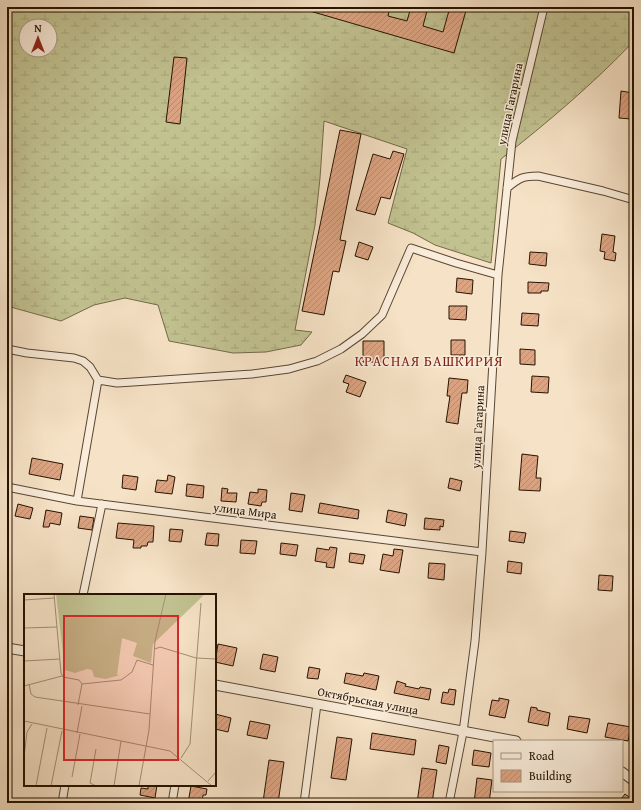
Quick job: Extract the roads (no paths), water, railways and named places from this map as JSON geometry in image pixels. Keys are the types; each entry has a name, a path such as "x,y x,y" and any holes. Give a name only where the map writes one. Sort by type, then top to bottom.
{"street":[{"name":"улица Гагарина","path":"449,803 462,732 475,641 482,552 498,275 512,141 544,7"},
{"path":"507,188 518,179 527,176 538,176 603,191 634,200"},
{"path":"98,380 117,383 252,374 288,370 317,361 341,349 362,334 382,315 411,248 498,275"},
{"path":"7,349 27,354 74,358 83,361 90,367 98,380 77,501"},
{"name":"улица Мира","path":"7,487 77,501 482,552"},
{"path":"83,594 102,504"},
{"path":"7,648 24,651"},
{"name":"Октябрьская улица","path":"216,685 510,740"},
{"path":"304,803 317,704"},
{"path":"623,773 634,782"},
{"path":"62,803 65,786"},
{"path":"172,803 175,786"}],"district":[{"name":"КРАСНАЯ БАШКИРИЯ","path":"429,361"}]}
